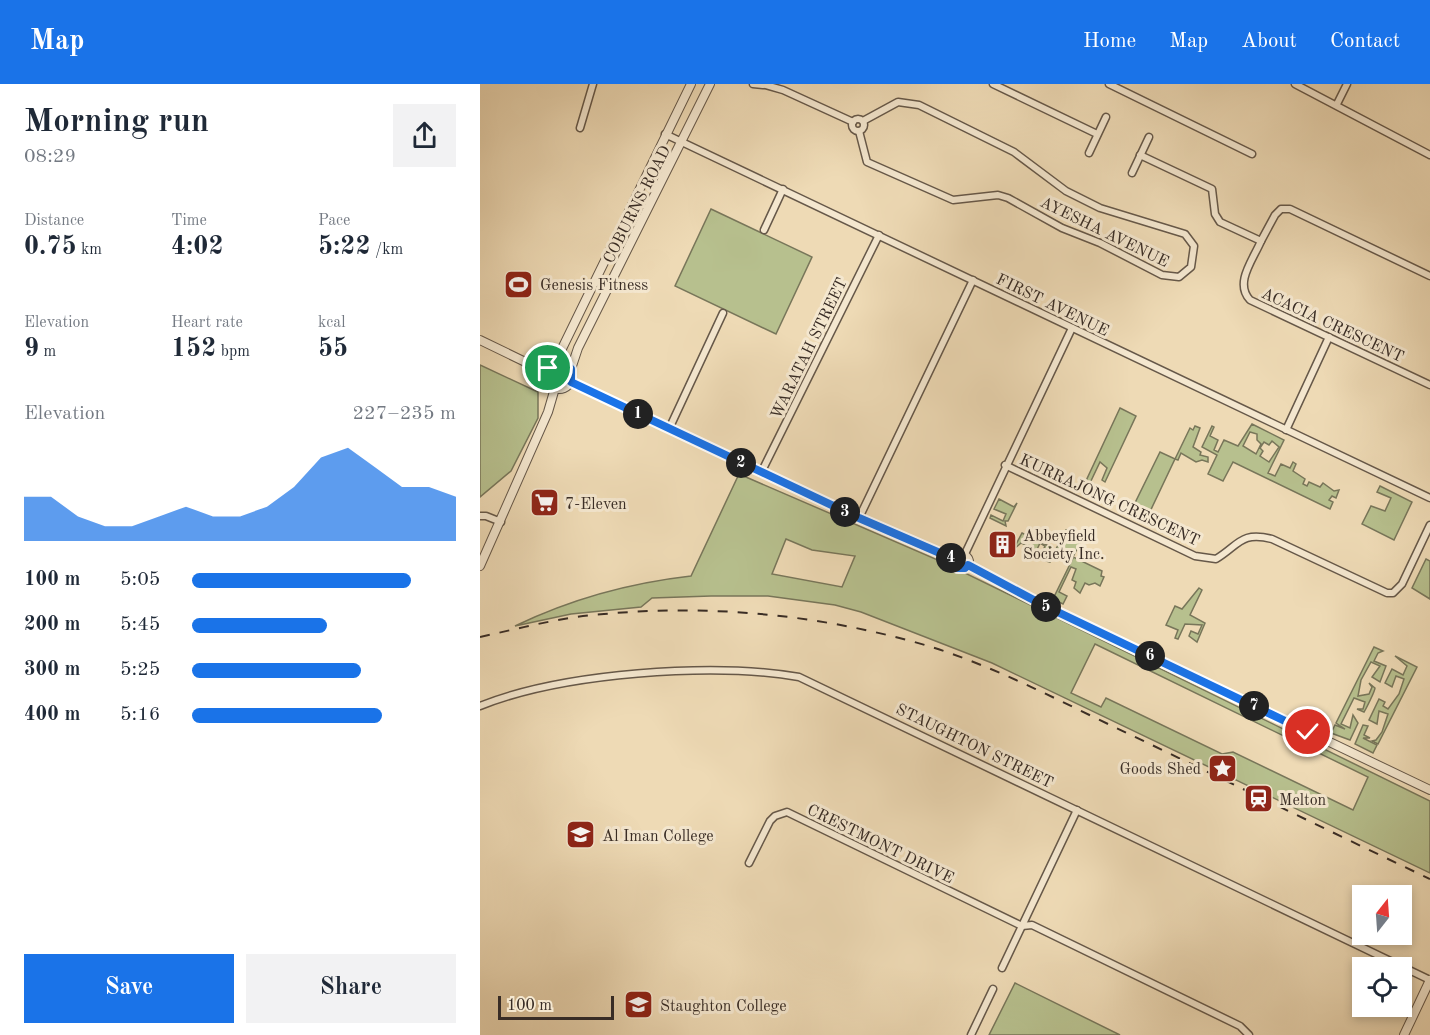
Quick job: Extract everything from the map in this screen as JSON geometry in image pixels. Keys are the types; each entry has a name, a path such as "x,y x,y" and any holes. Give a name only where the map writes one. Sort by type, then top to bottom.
{"street":[{"path":"580,128 593,84"},
{"name":"COBURNS ROAD","path":"555,363 691,84"},
{"name":"COBURNS ROAD","path":"571,369 578,348 710,84"},
{"path":"753,84 783,90 853,122"},
{"path":"993,84 1098,134"},
{"path":"1012,93 1016,84"},
{"path":"1109,84 1252,154"},
{"path":"1295,84 1337,104 1430,155"},
{"path":"1337,104 1347,84"},
{"name":"AYESHA AVENUE","path":"898,102 919,105 1014,152 1066,191 1100,208 1185,234 1194,246 1191,267 1179,277 1162,275 998,195 962,200 944,197 867,162 859,131 853,127 853,122 858,118 863,121 898,102"},
{"path":"1089,153 1106,117"},
{"path":"859,131 864,128 863,121"},
{"name":"FIRST AVENUE","path":"665,134 1430,498"},
{"path":"1132,173 1149,137"},
{"path":"1140,155 1212,189 1215,214 1220,222 1261,242 1275,215 1281,210 1290,209 1430,276"},
{"path":"764,230 783,189"},
{"name":"WARATAH STREET","path":"762,473 879,235"},
{"name":"ACACIA CRESCENT","path":"1261,242 1242,283 1243,292 1250,300 1430,385"},
{"path":"859,518 973,280"},
{"path":"669,429 723,313"},
{"path":"1072,328 960,558 958,568 965,568 968,565 1052,609 1430,790"},
{"path":"1286,430 1329,337"},
{"path":"480,340 546,372"},
{"path":"555,363 564,363 571,369 571,382 564,388 555,388 548,384 546,372 555,363"},
{"path":"571,382 859,518 960,558"},
{"path":"480,566 548,412 555,388"},
{"name":"KURRAJONG CRESCENT","path":"1005,465 1195,556 1216,559 1240,539 1256,535 1272,539 1387,593 1393,592 1402,584 1430,525"},
{"path":"480,516 501,522"},
{"name":"STAUGHTON STREET","path":"480,706 500,698 573,681 637,674 691,672 790,675 814,682 1430,980"},
{"path":"1002,968 1077,810"},
{"name":"CRESTMONT DRIVE","path":"749,863 770,821 775,816 787,813 1022,926"},
{"path":"1022,926 1032,925 1240,1026 1249,1035"},
{"path":"1404,1035 1430,980"},
{"path":"970,1035 993,988"}],"green space":[{"path":"711,209 812,257 776,334 675,286"},
{"path":"480,365 538,392 538,418 511,471 480,497"},
{"path":"1120,408 1136,416 1105,482 1102,480 1107,468 1100,462 1089,485 1085,483"},
{"path":"1252,424 1284,440 1268,473 1275,476 1281,464 1290,468 1293,462 1296,464 1293,471 1305,479 1303,484 1307,486 1309,482 1320,487 1323,483 1334,491 1339,490 1336,498 1332,496 1329,500 1333,502 1330,509 1233,462 1223,481 1208,474 1217,455 1202,447 1212,426 1214,427 1210,436 1218,440 1214,450 1218,452 1224,440 1238,446","holes":["1250,432 1257,434 1257,440 1261,444 1256,454 1243,446","1272,441 1279,447 1269,462 1260,456 1263,451 1260,448 1264,442 1269,445"]},
{"path":"1195,426 1200,428 1193,447 1201,452 1200,455 1208,457 1208,462 1202,460 1196,462 1181,453 1178,460 1175,459 1190,428 1193,430"},
{"path":"1160,452 1175,459 1146,520 1130,513"},
{"path":"739,474 947,564 952,572 961,571 1430,801 1430,873 992,663 861,612 835,605 768,596 652,598 641,607 571,614 515,626 536,616 601,593 691,576","holes":["786,539 812,550 855,556 842,587 772,574","1095,644 1368,777 1353,810 1233,752 1222,754 1106,698 1101,707 1071,693"]},
{"path":"1380,486 1412,502 1394,540 1362,524 1371,506 1385,511 1391,498 1377,492"},
{"path":"999,499 1014,507 1017,503 1008,521 1005,521 1006,526 990,518 991,515 1003,521 1006,514 994,509"},
{"path":"1066,530 1067,534 1081,541 1073,557 1102,571 1101,576 1104,577 1100,586 1095,583 1089,585 1085,583 1080,593 1074,588 1076,582 1072,580 1076,569 1071,567 1059,592 1067,596 1063,604 1053,599 1073,558 1061,547 1059,551 1056,549"},
{"path":"1022,533 1051,547 1049,551 1054,554 1050,562 1039,559 1045,546 1040,543 1034,556 1024,549 1026,545 1021,543 1013,550"},
{"path":"1426,559 1430,561 1430,599 1412,588"},
{"path":"1199,588 1202,590 1190,615 1205,623 1197,642 1189,636 1191,631 1198,634 1202,625 1185,624 1178,639 1175,638 1178,630 1166,625 1175,606 1182,609"},
{"path":"1374,647 1383,651 1378,653 1374,661 1386,666 1380,682 1372,677 1380,666 1371,662 1361,680 1358,696 1369,694 1372,687 1369,683 1375,688 1370,700 1364,712 1357,709 1363,709 1365,702 1354,698 1341,724 1350,728 1353,715 1358,723 1350,740 1331,733 1335,725 1345,729 1336,723"},
{"path":"1395,656 1417,667 1378,744 1372,741 1376,740 1382,732 1388,714 1379,711 1377,724 1369,720 1379,699 1385,702 1383,706 1388,709 1399,694 1404,679 1396,676 1392,687 1385,683 1392,669 1403,675 1407,666"},
{"path":"1363,725 1368,726 1364,735 1370,738 1363,738 1377,745 1373,753 1355,744"},
{"path":"1015,983 1120,1035 989,1035"}],"railway":[{"path":"480,637 588,615 685,610 766,614 806,619 886,635 925,645 1003,674 1430,879"}],"place":[{"name":"Genesis Fitness","path":"519,284"},
{"name":"7-Eleven","path":"544,503"},
{"name":"Abbeyfield Society Inc.","path":"1002,544"},
{"name":"Goods Shed","path":"1222,768"},
{"name":"Melton","path":"1258,799"},
{"name":"Al Iman College","path":"581,835"},
{"name":"Staughton College","path":"639,1005"}],"route":[{"path":"548,368 555,363 564,363 571,369 571,382 859,518 956,560 960,569 968,565 1043,605 1308,732"}]}
